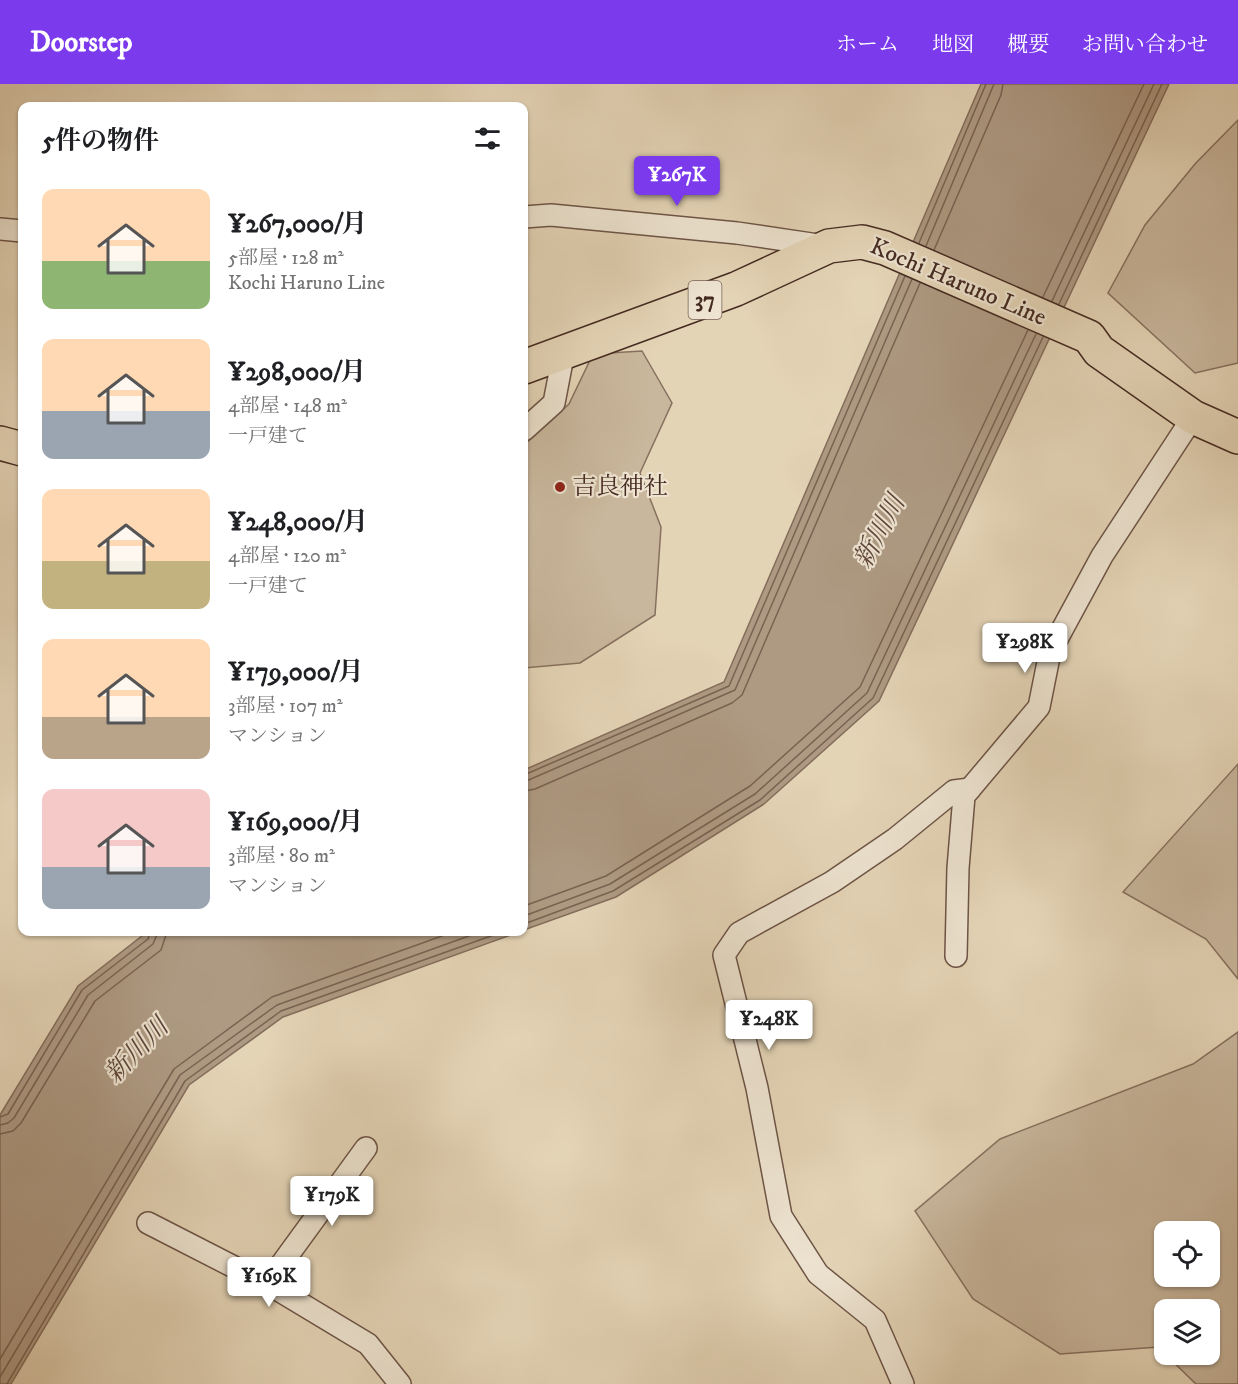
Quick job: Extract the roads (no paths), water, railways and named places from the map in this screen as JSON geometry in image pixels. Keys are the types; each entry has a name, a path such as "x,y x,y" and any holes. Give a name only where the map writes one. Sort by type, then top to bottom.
{"main road":[{"name":"Kochi Haruno Line","path":"528,365 735,289 829,246 862,242 885,248 1089,338 1099,351 1193,417 1238,438"},
{"path":"0,443 18,448"}],"street":[{"path":"528,217 562,216 737,233 829,246"},
{"path":"0,229 18,231"},
{"path":"528,426 554,403 564,351"},
{"path":"956,956 958,868 964,796 1039,707 1050,652 1102,556 1193,417"},
{"path":"903,1384 875,1320 818,1274 781,1216 757,1088 724,955 739,933 832,882 895,839 954,790 970,789"},
{"path":"267,1284 366,1148"},
{"path":"148,1223 267,1284 368,1344 400,1384"}],"water":[{"name":"新川川","path":"981,84 1169,84 879,701 764,804 616,897 528,929 528,768 724,682"},
{"name":"新川川","path":"142,936 508,936 283,1017 189,1085 11,1384 0,1384 0,1115 78,986"}],"place":[{"name":"吉良神社","path":"560,487"}]}
